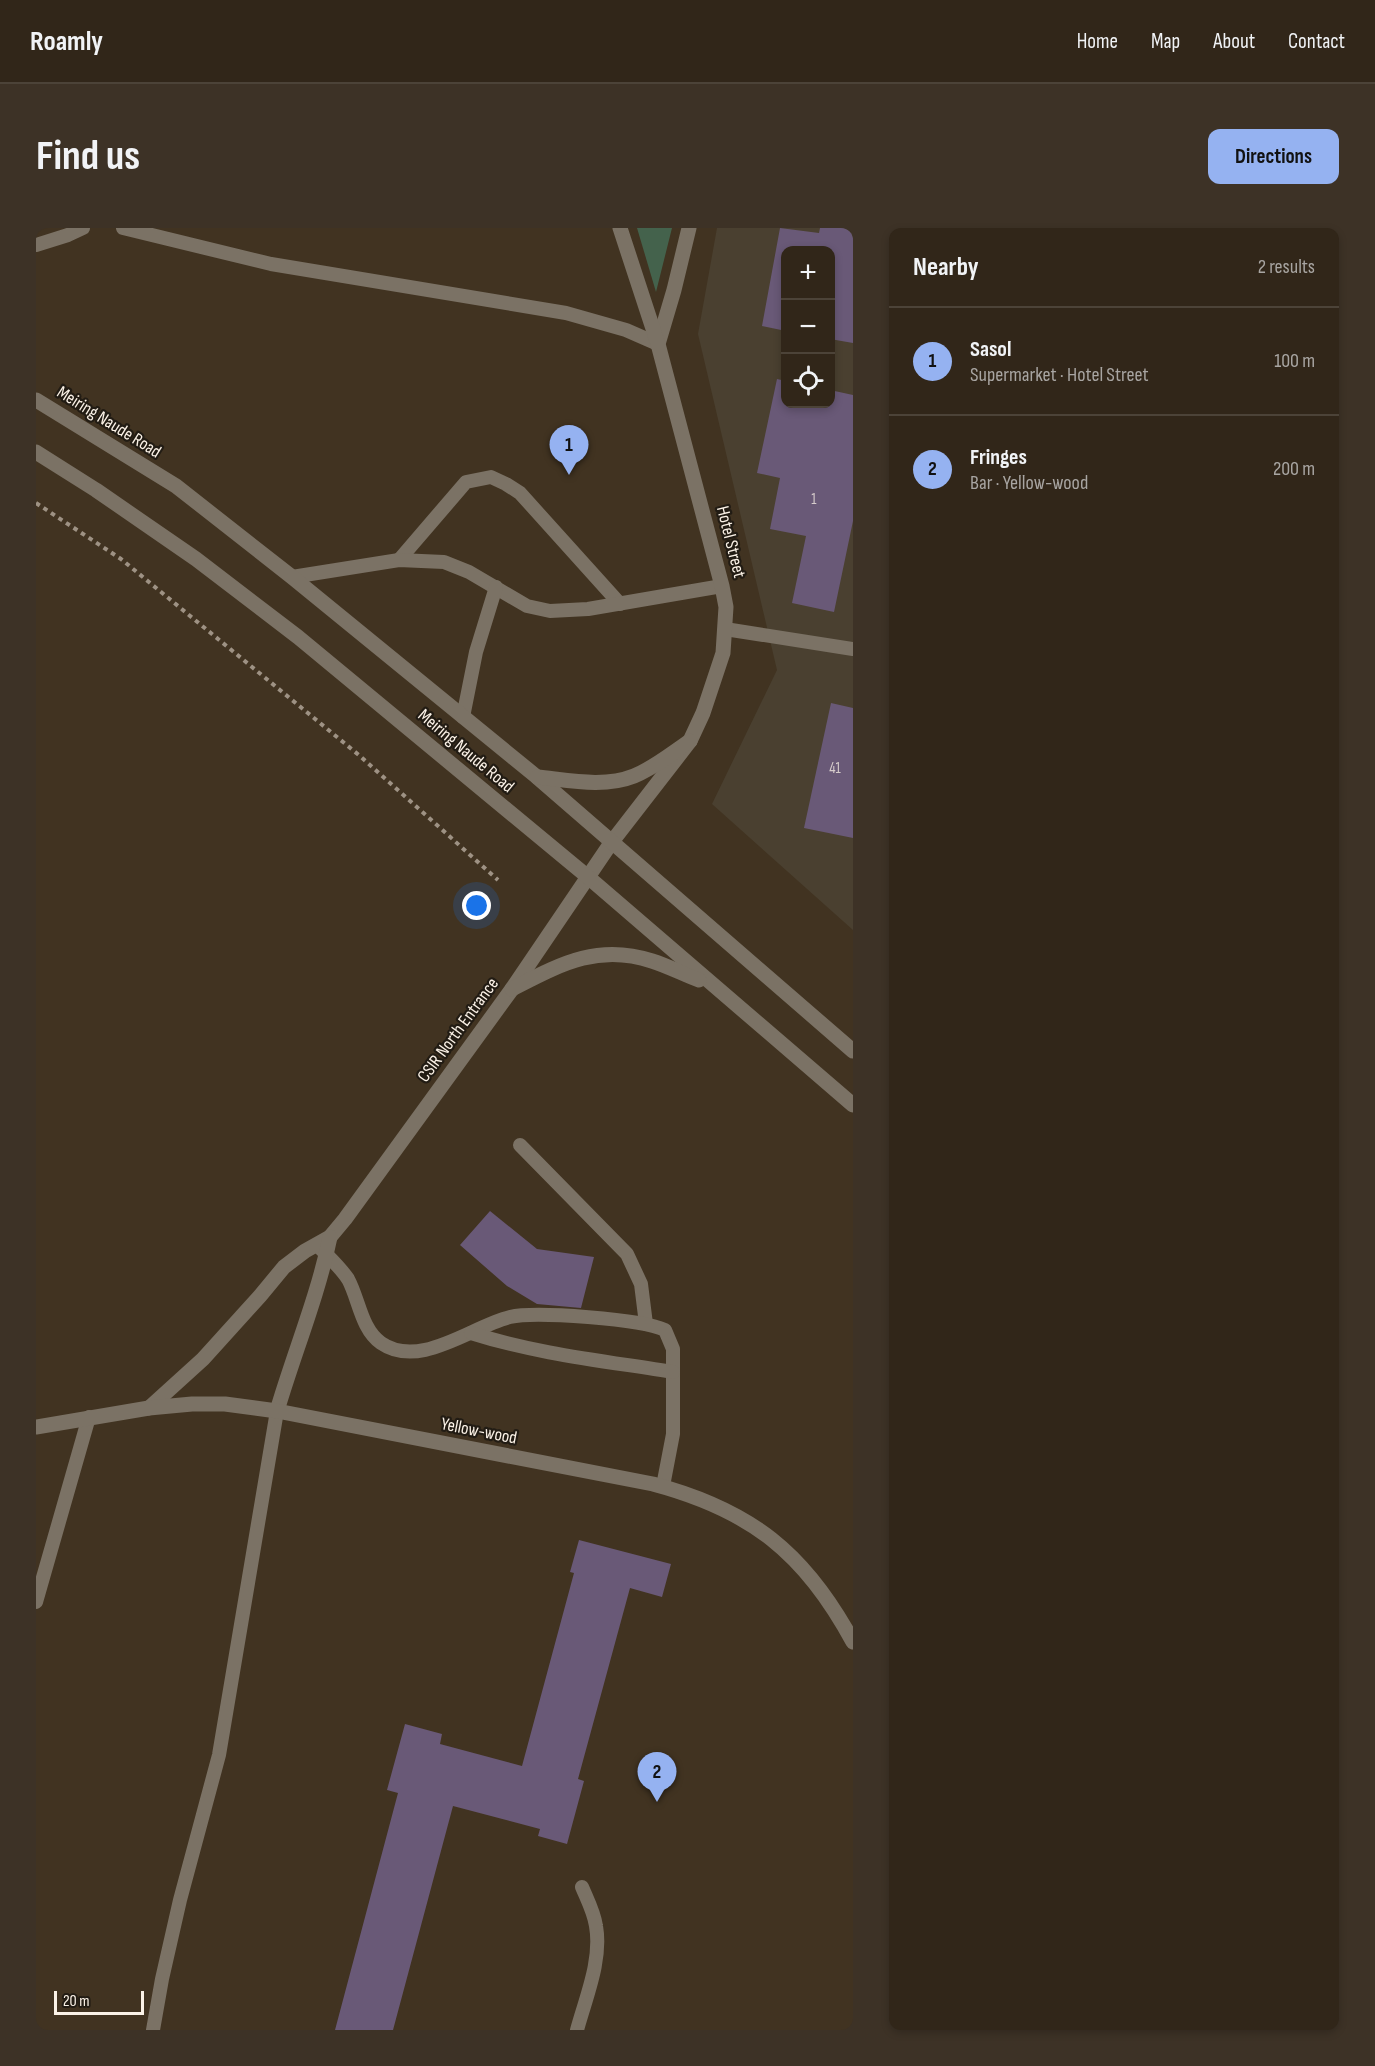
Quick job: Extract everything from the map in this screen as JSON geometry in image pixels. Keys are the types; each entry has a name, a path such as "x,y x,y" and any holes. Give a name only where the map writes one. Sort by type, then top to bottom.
{"street":[{"name":"Hotel Street","path":"611,843 690,741 716,677 723,653 726,607 658,344 620,228"},
{"path":"658,344 689,228"},
{"name":"Meiring Naude Road","path":"36,400 176,486 292,577 537,777 853,1051"},
{"name":"Meiring Naude Road","path":"36,452 196,559 298,637 588,877 853,1105"},
{"path":"537,777 594,783 633,777 656,765 690,741"},
{"name":"CSIR North Entrance","path":"277,1411 322,1276 321,1250 512,989 611,843"},
{"path":"512,989 571,960 607,954 634,956 652,961 712,986"},
{"path":"149,1408 203,1359 284,1267 321,1250"},
{"name":"Yellow-wood","path":"36,1427 149,1408 225,1404 277,1411 475,1451 632,1478 663,1486 696,1495 724,1509 746,1521 781,1546 806,1570 822,1590 853,1642"}],"lane":[{"path":"36,245 83,228"},
{"path":"123,228 270,264 566,313 626,330 658,344"},
{"path":"399,560 466,482 491,477 520,493 620,604"},
{"path":"292,577 399,560 444,562 469,572 527,606 550,611 588,609 722,586"},
{"path":"463,717 476,652 496,588"},
{"path":"725,629 853,649"},
{"path":"520,1145 627,1254 641,1284 646,1324"},
{"path":"321,1250 348,1279 370,1334 388,1347 408,1352 422,1350 471,1333 500,1320 530,1314 658,1327 668,1334 672,1348 673,1372 673,1434 663,1486"},
{"path":"471,1333 536,1350 673,1372"},
{"path":"153,2030 180,1900 219,1755 277,1411"},
{"path":"36,1602 88,1417"},
{"path":"577,2030 596,1959 598,1938 596,1923 582,1887"}],"path":[{"path":"36,503 121,559 360,756 498,880"}],"shaded area":[{"path":"717,228 853,228 853,930 712,804 777,670 698,334"}],"green space":[{"path":"637,228 672,228 656,292"}],"building":[{"path":"780,228 819,233 820,228 853,228 853,343 835,340 835,246 781,246 781,330 762,326"},
{"path":"777,379 781,380 781,408 835,408 835,391 853,395 853,521 834,612 792,603 806,536 770,529 780,478 757,473"},
{"path":"831,703 853,708 853,838 804,828"},
{"path":"490,1211 537,1249 594,1257 581,1308 537,1304 507,1286 460,1245"},
{"path":"579,1540 671,1564 662,1597 630,1588 578,1779 584,1781 567,1844 538,1836 540,1829 453,1806 393,2030 335,2030 398,1793 387,1790 405,1724 442,1734 440,1744 522,1766 574,1573 570,1572"}],"place":[{"name":"Sasol","path":"569,475"},
{"name":"Fringes","path":"657,1802"}]}
